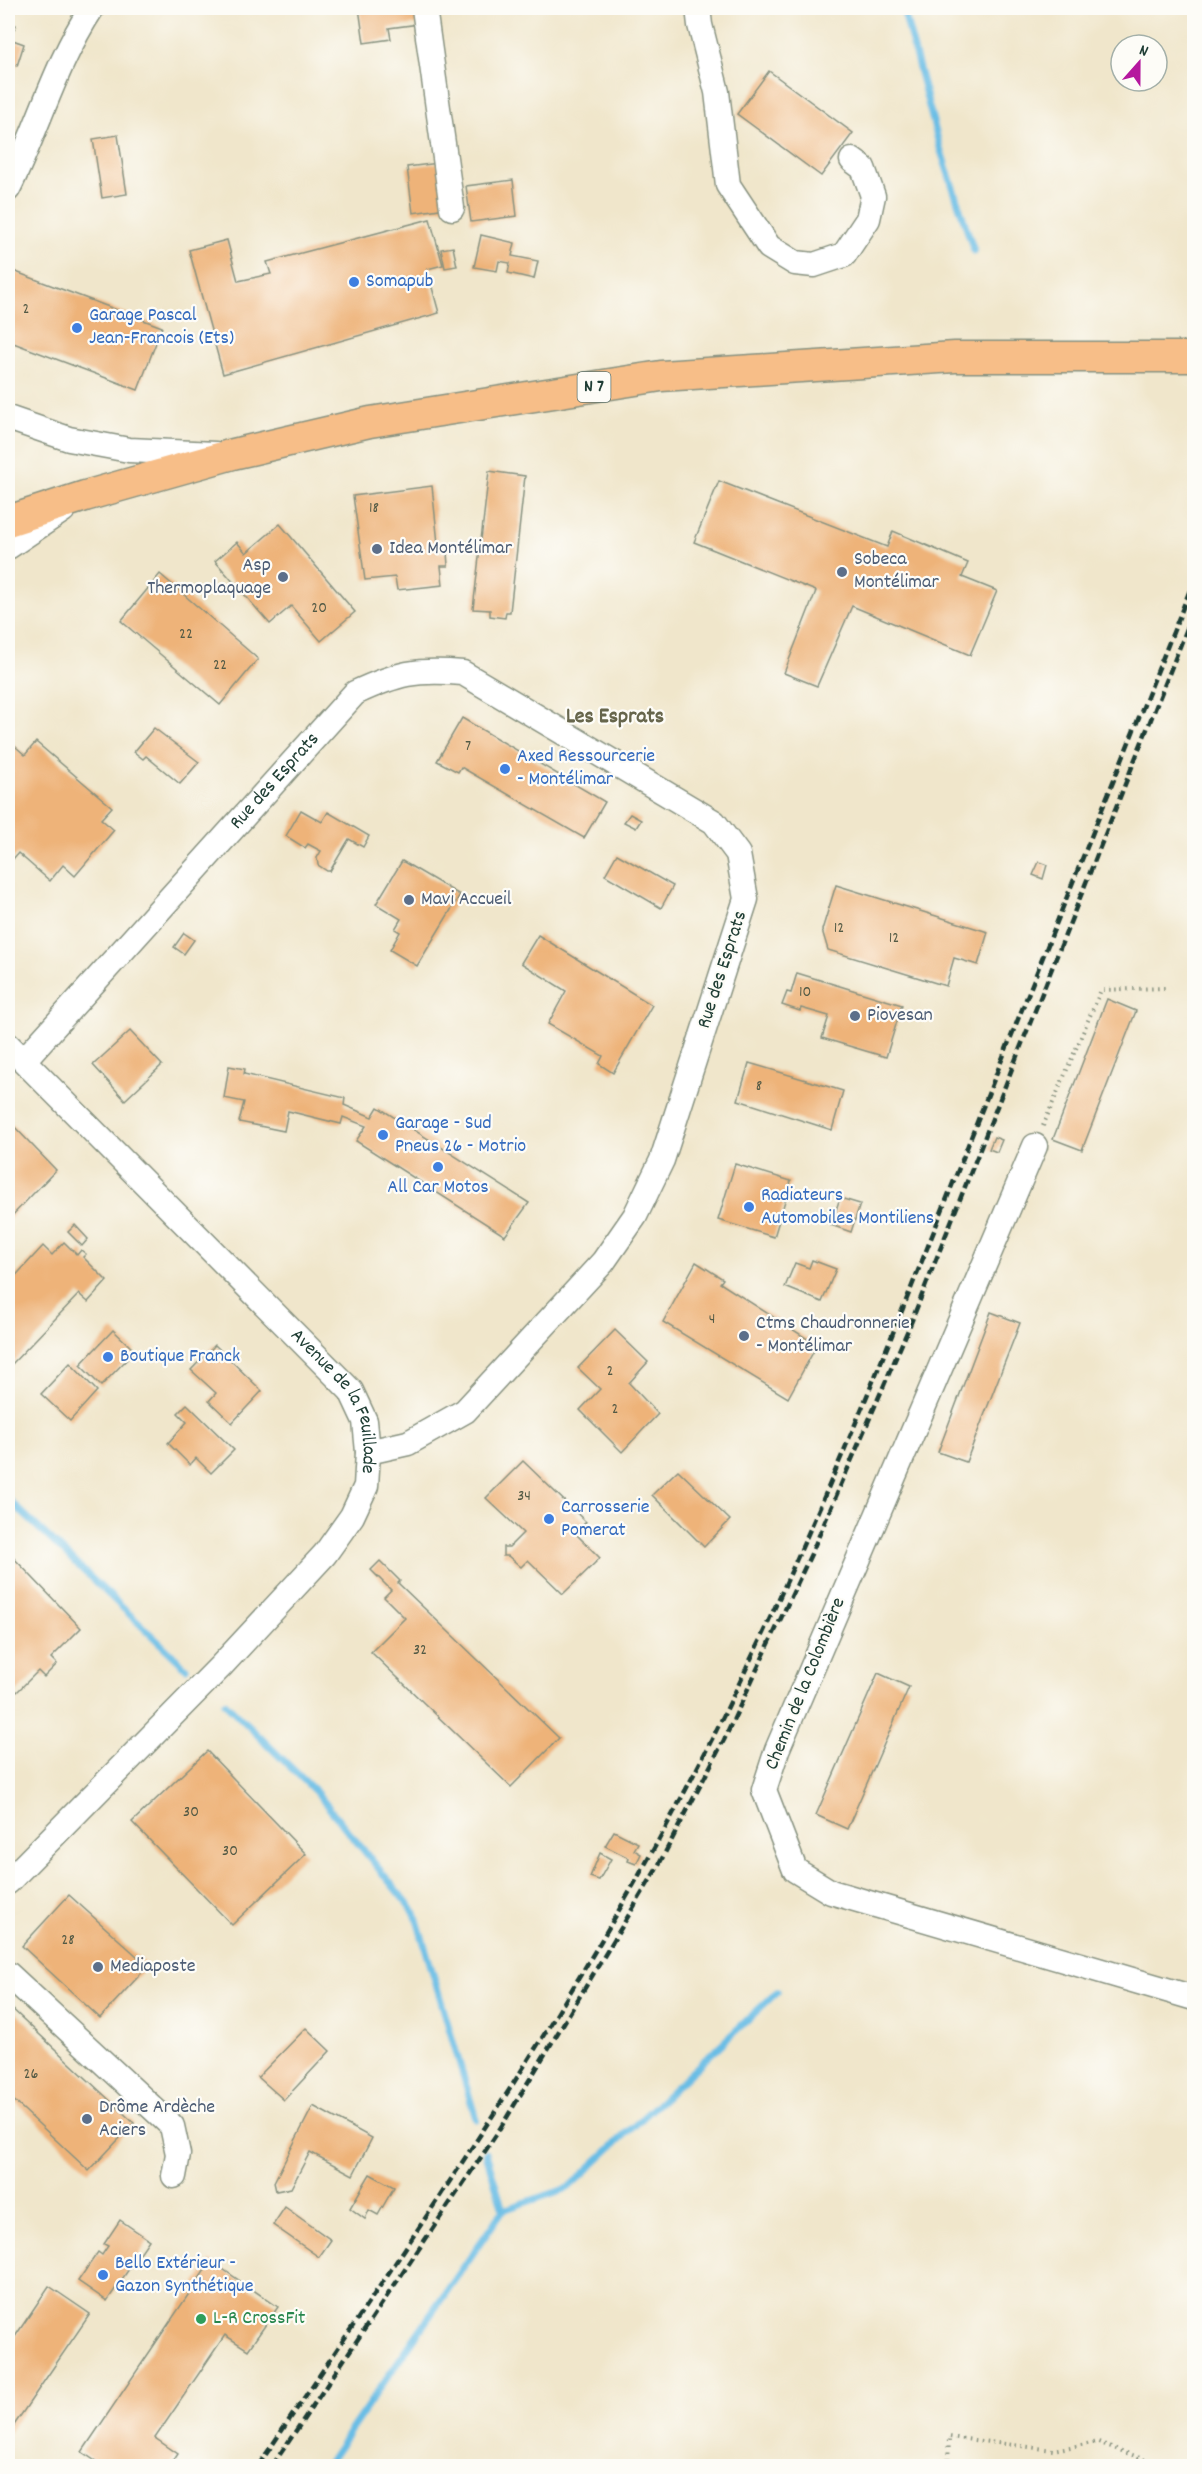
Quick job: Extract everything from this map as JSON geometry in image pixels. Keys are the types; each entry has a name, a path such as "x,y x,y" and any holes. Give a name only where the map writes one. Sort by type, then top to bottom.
{"main road":[{"name":"N 7","path":"8,521 85,496 233,454 370,422 661,376 955,357 1194,357"}],"street":[{"path":"8,189 53,80 80,26 92,8"},
{"path":"424,8 452,208"},
{"path":"698,8 699,25 717,92 728,184 769,247 795,263 814,266 844,255 868,219 873,196 863,168 852,160"},
{"path":"8,418 69,439 129,450 233,454"},
{"path":"8,547 85,496"},
{"name":"Rue des Esprats","path":"16,1053 355,693 391,676 428,670 463,673 714,822 738,854 746,899 662,1160 645,1199 603,1262 465,1411 408,1443 368,1452"},
{"name":"Avenue de la Feuillade","path":"8,1882 221,1666 325,1554 351,1516 366,1486 368,1452 365,1420 351,1391 16,1053"},
{"name":"Chemin de la Colombière","path":"1035,1146 777,1750 764,1790 795,1870 831,1892 1194,1998"},
{"path":"8,1974 172,2126 178,2154 174,2176"}],"path":[{"path":"1035,1146 1101,990 1165,988"},
{"path":"948,2466 949,2437 1053,2450 1098,2442 1148,2461 1194,2465"}],"building":[{"path":"359,8 417,8 419,24 389,28 391,39 364,43"},
{"path":"8,21 16,25 10,39 24,44 17,66 8,63"},
{"path":"769,71 853,133 821,176 737,114"},
{"path":"118,135 127,194 102,198 93,139"},
{"path":"439,163 446,208 413,213 407,167"},
{"path":"513,180 517,216 471,222 466,186"},
{"path":"430,219 443,265 427,269 439,313 223,374 189,250 227,240 238,281 271,274 267,262"},
{"path":"481,235 515,243 512,256 538,261 534,279 508,273 510,263 499,261 497,271 474,267"},
{"path":"453,247 457,266 445,268 441,249"},
{"path":"8,269 162,327 138,390 8,341"},
{"path":"489,471 525,476 510,612 506,612 505,618 490,616 490,610 473,609"},
{"path":"719,481 887,547 893,531 968,563 962,577 997,591 970,655 852,606 817,686 784,673 816,591 694,542"},
{"path":"432,486 439,553 447,552 448,566 441,566 443,585 397,590 395,577 365,580 353,496"},
{"path":"280,524 355,612 321,641 291,606 270,624 215,561 237,542 246,553"},
{"path":"160,574 258,659 220,705 121,621"},
{"path":"462,718 605,802 584,838 461,767 458,772 437,761"},
{"path":"154,728 199,762 180,784 146,756 143,759 134,752"},
{"path":"8,740 25,755 36,742 112,807 101,819 114,830 75,876 63,865 50,881 18,853 8,865"},
{"path":"301,810 322,822 328,812 369,836 363,847 349,839 330,871 327,871 318,865 317,858 321,851 308,844 305,848 286,836"},
{"path":"630,814 641,820 636,828 624,822"},
{"path":"617,854 673,886 661,908 605,875"},
{"path":"402,861 460,895 417,966 390,950 400,932 395,929 401,919 376,904"},
{"path":"1039,862 1047,865 1043,879 1033,875"},
{"path":"836,885 988,932 978,965 954,958 946,986 828,950 822,930"},
{"path":"184,933 194,940 184,954 174,947"},
{"path":"538,935 652,1005 613,1073 599,1064 603,1056 548,1024 566,991 521,963"},
{"path":"797,973 902,1005 886,1057 822,1038 829,1016 782,1005 787,992 791,993"},
{"path":"1107,999 1136,1011 1082,1150 1053,1139"},
{"path":"130,1031 162,1065 125,1100 93,1065"},
{"path":"749,1063 843,1091 832,1130 738,1100"},
{"path":"229,1066 245,1069 244,1074 345,1098 344,1105 372,1117 378,1107 529,1203 505,1236 356,1141 366,1126 343,1117 341,1124 288,1111 284,1131 239,1122 244,1102 224,1098"},
{"path":"8,1120 56,1170 8,1220"},
{"path":"994,1137 1002,1140 997,1152 989,1149"},
{"path":"735,1164 791,1181 774,1237 718,1220"},
{"path":"840,1198 860,1204 851,1232 831,1225"},
{"path":"75,1225 88,1239 82,1246 68,1232"},
{"path":"64,1242 77,1255 81,1250 86,1254 83,1257 107,1281 88,1302 79,1294 11,1365 8,1362 8,1284 43,1246 52,1255"},
{"path":"812,1260 836,1269 822,1302 785,1287 795,1263 809,1268"},
{"path":"696,1262 723,1279 720,1283 817,1345 788,1398 663,1322"},
{"path":"991,1312 1020,1323 966,1462 938,1452"},
{"path":"113,1330 135,1351 101,1386 80,1365"},
{"path":"615,1330 648,1362 629,1383 658,1414 622,1452 580,1410 600,1389 578,1368"},
{"path":"215,1345 262,1391 232,1423 209,1401 216,1393 191,1370"},
{"path":"70,1363 97,1391 70,1421 41,1394"},
{"path":"187,1404 234,1450 211,1473 196,1458 190,1465 168,1443 187,1422 178,1413"},
{"path":"523,1461 586,1522 575,1533 600,1558 563,1594 528,1560 521,1567 508,1556 503,1556 503,1547 509,1547 523,1533 486,1498"},
{"path":"678,1470 730,1520 704,1547 652,1495"},
{"path":"8,1552 81,1628 51,1658 57,1664 44,1677 38,1671 17,1692 8,1682"},
{"path":"380,1561 400,1581 398,1583 559,1738 511,1787 371,1652 405,1618 384,1597 391,1590 371,1570"},
{"path":"878,1673 909,1687 847,1829 816,1815"},
{"path":"207,1751 306,1854 232,1925 132,1822"},
{"path":"614,1831 638,1843 634,1850 641,1854 636,1864 605,1846"},
{"path":"600,1853 611,1859 599,1880 590,1877"},
{"path":"69,1895 148,1966 100,2018 22,1946"},
{"path":"8,2005 134,2123 89,2171 8,2095"},
{"path":"306,2028 330,2051 284,2100 258,2077"},
{"path":"313,2106 372,2138 353,2175 310,2152 291,2188 276,2191 274,2182"},
{"path":"370,2174 394,2187 378,2215 369,2210 365,2219 350,2208"},
{"path":"285,2207 331,2240 319,2257 273,2225"},
{"path":"120,2220 149,2240 107,2301 78,2281 98,2252 102,2255 108,2246 104,2244"},
{"path":"211,2261 278,2307 248,2350 225,2335 155,2438 178,2454 170,2466 103,2466 82,2452"},
{"path":"49,2286 90,2314 8,2434 8,2347"}],"waterway":[{"path":"903,8 940,148 974,251"},
{"path":"8,1499 186,1668"},
{"path":"225,1703 316,1792 415,1913 476,2119"},
{"path":"326,2466 503,2210 568,2188 777,1992"},
{"path":"486,2153 503,2210"}],"railway":[{"path":"258,2466 438,2199 555,2018 663,1832 713,1737 786,1583 854,1428 1194,580"},
{"path":"272,2466 498,2132 656,1870 724,1740 811,1554 910,1325 1194,611"}],"place":[{"name":"Somapub","path":"354,282"},
{"name":"Garage Pascal Jean-Francois (Ets)","path":"77,328"},
{"name":"Idea Montélimar","path":"377,549"},
{"name":"Sobeca Montélimar","path":"842,572"},
{"name":"Asp Thermoplaquage","path":"283,577"},
{"name":"Axed Ressourcerie - Montélimar","path":"505,769"},
{"name":"Mavi Accueil","path":"409,900"},
{"name":"Piovesan","path":"855,1016"},
{"name":"Garage - Sud Pneus 26 - Motrio","path":"383,1135"},
{"name":"All Car Motos","path":"438,1167"},
{"name":"Radiateurs Automobiles Montiliens","path":"749,1207"},
{"name":"Ctms Chaudronnerie - Montélimar","path":"744,1336"},
{"name":"Boutique Franck","path":"108,1357"},
{"name":"Carrosserie Pomerat","path":"549,1519"},
{"name":"Mediaposte","path":"98,1967"},
{"name":"Drôme Ardèche Aciers","path":"87,2119"},
{"name":"Bello Extérieur - Gazon Synthétique","path":"103,2275"},
{"name":"L-R CrossFit","path":"201,2319"}],"district":[{"name":"Les Esprats","path":"615,717"}]}
